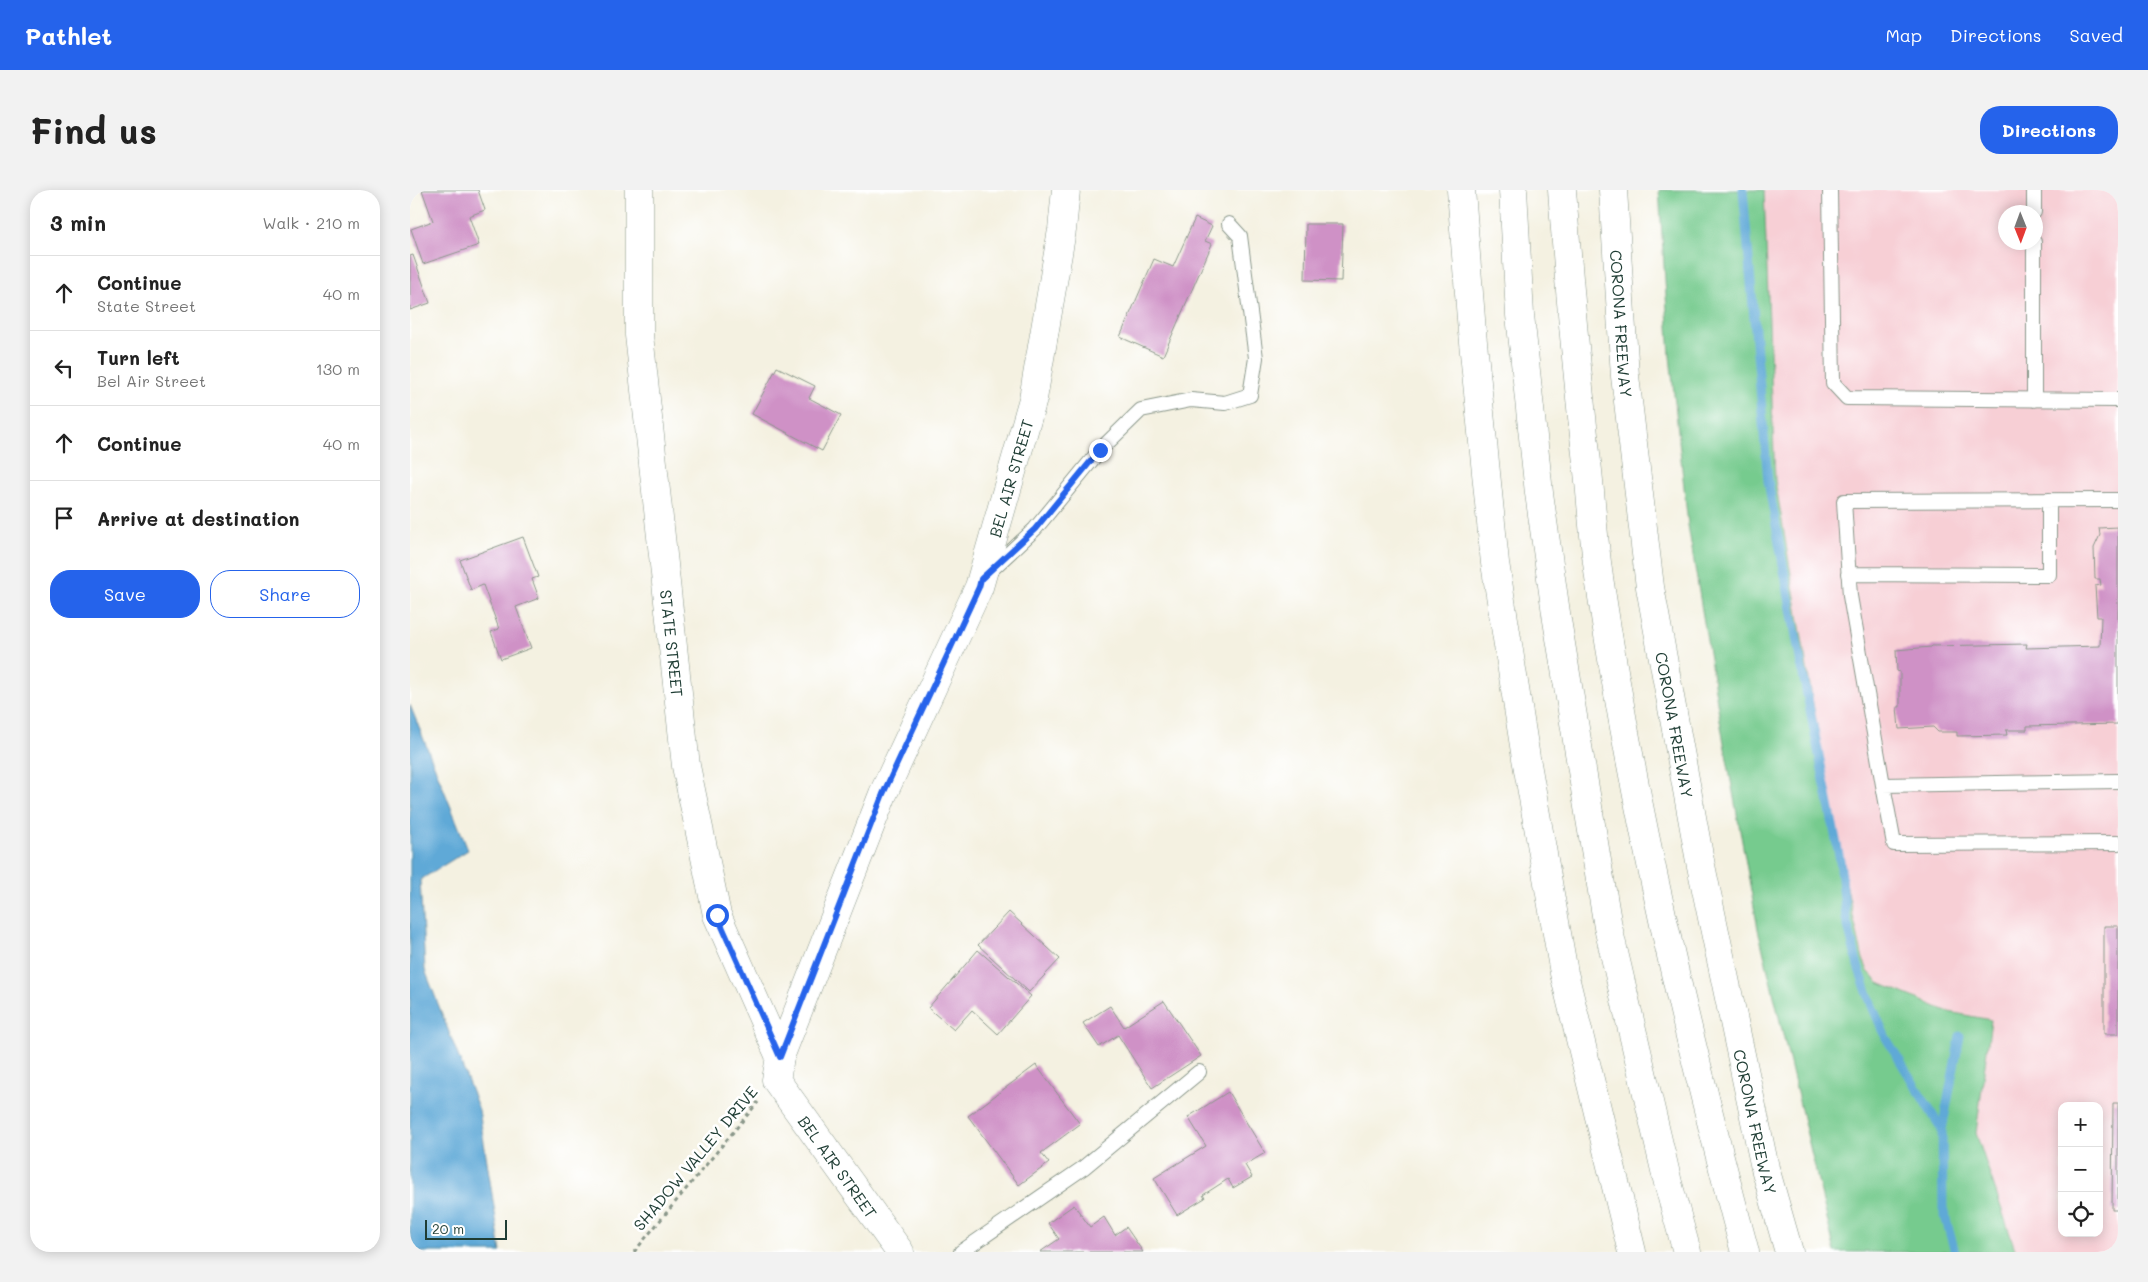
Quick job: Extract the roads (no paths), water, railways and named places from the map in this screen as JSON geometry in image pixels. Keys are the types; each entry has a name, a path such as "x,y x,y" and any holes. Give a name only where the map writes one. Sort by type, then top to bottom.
{"main road":[{"name":"STATE STREET","path":"639,190 639,335 686,766 717,915 778,1069"},
{"name":"BEL AIR STREET","path":"900,1252 778,1069 883,794 979,587 1033,399 1062,230 1066,190"},
{"path":"1461,190 1472,332 1495,563 1524,749 1564,973 1632,1252"},
{"path":"1513,190 1522,325 1539,493 1557,620 1608,927 1686,1252"},
{"path":"1562,190 1572,326 1598,572 1621,712 1653,875 1714,1136 1745,1252"},
{"name":"CORONA FREEWAY","path":"1613,190 1624,376 1650,587 1704,880 1765,1168 1789,1252"}],"lane":[{"path":"1830,190 1833,383 1847,398 2118,400"},
{"path":"2034,190 2034,205"},
{"path":"981,579 1035,529 1100,450 1142,410 1191,400 1225,402 1250,395 1256,358 1240,236 1229,224"},
{"path":"2034,250 2034,400"},
{"path":"1848,574 2049,575 2049,500"},
{"path":"2118,500 1844,501 1850,596 1894,844 2118,843"},
{"path":"1883,785 2118,781"},
{"path":"961,1252 1083,1168 1199,1072"}],"water":[{"path":"410,705 468,850 420,880 425,970 479,1110 501,1252 415,1252 410,1234"}],"waterway":[{"path":"1743,190 1768,481 1802,670 1840,860 1846,918 1858,966 1886,1038 1942,1130"},
{"path":"1955,1252 1943,1209 1942,1130 1960,1036"}]}
